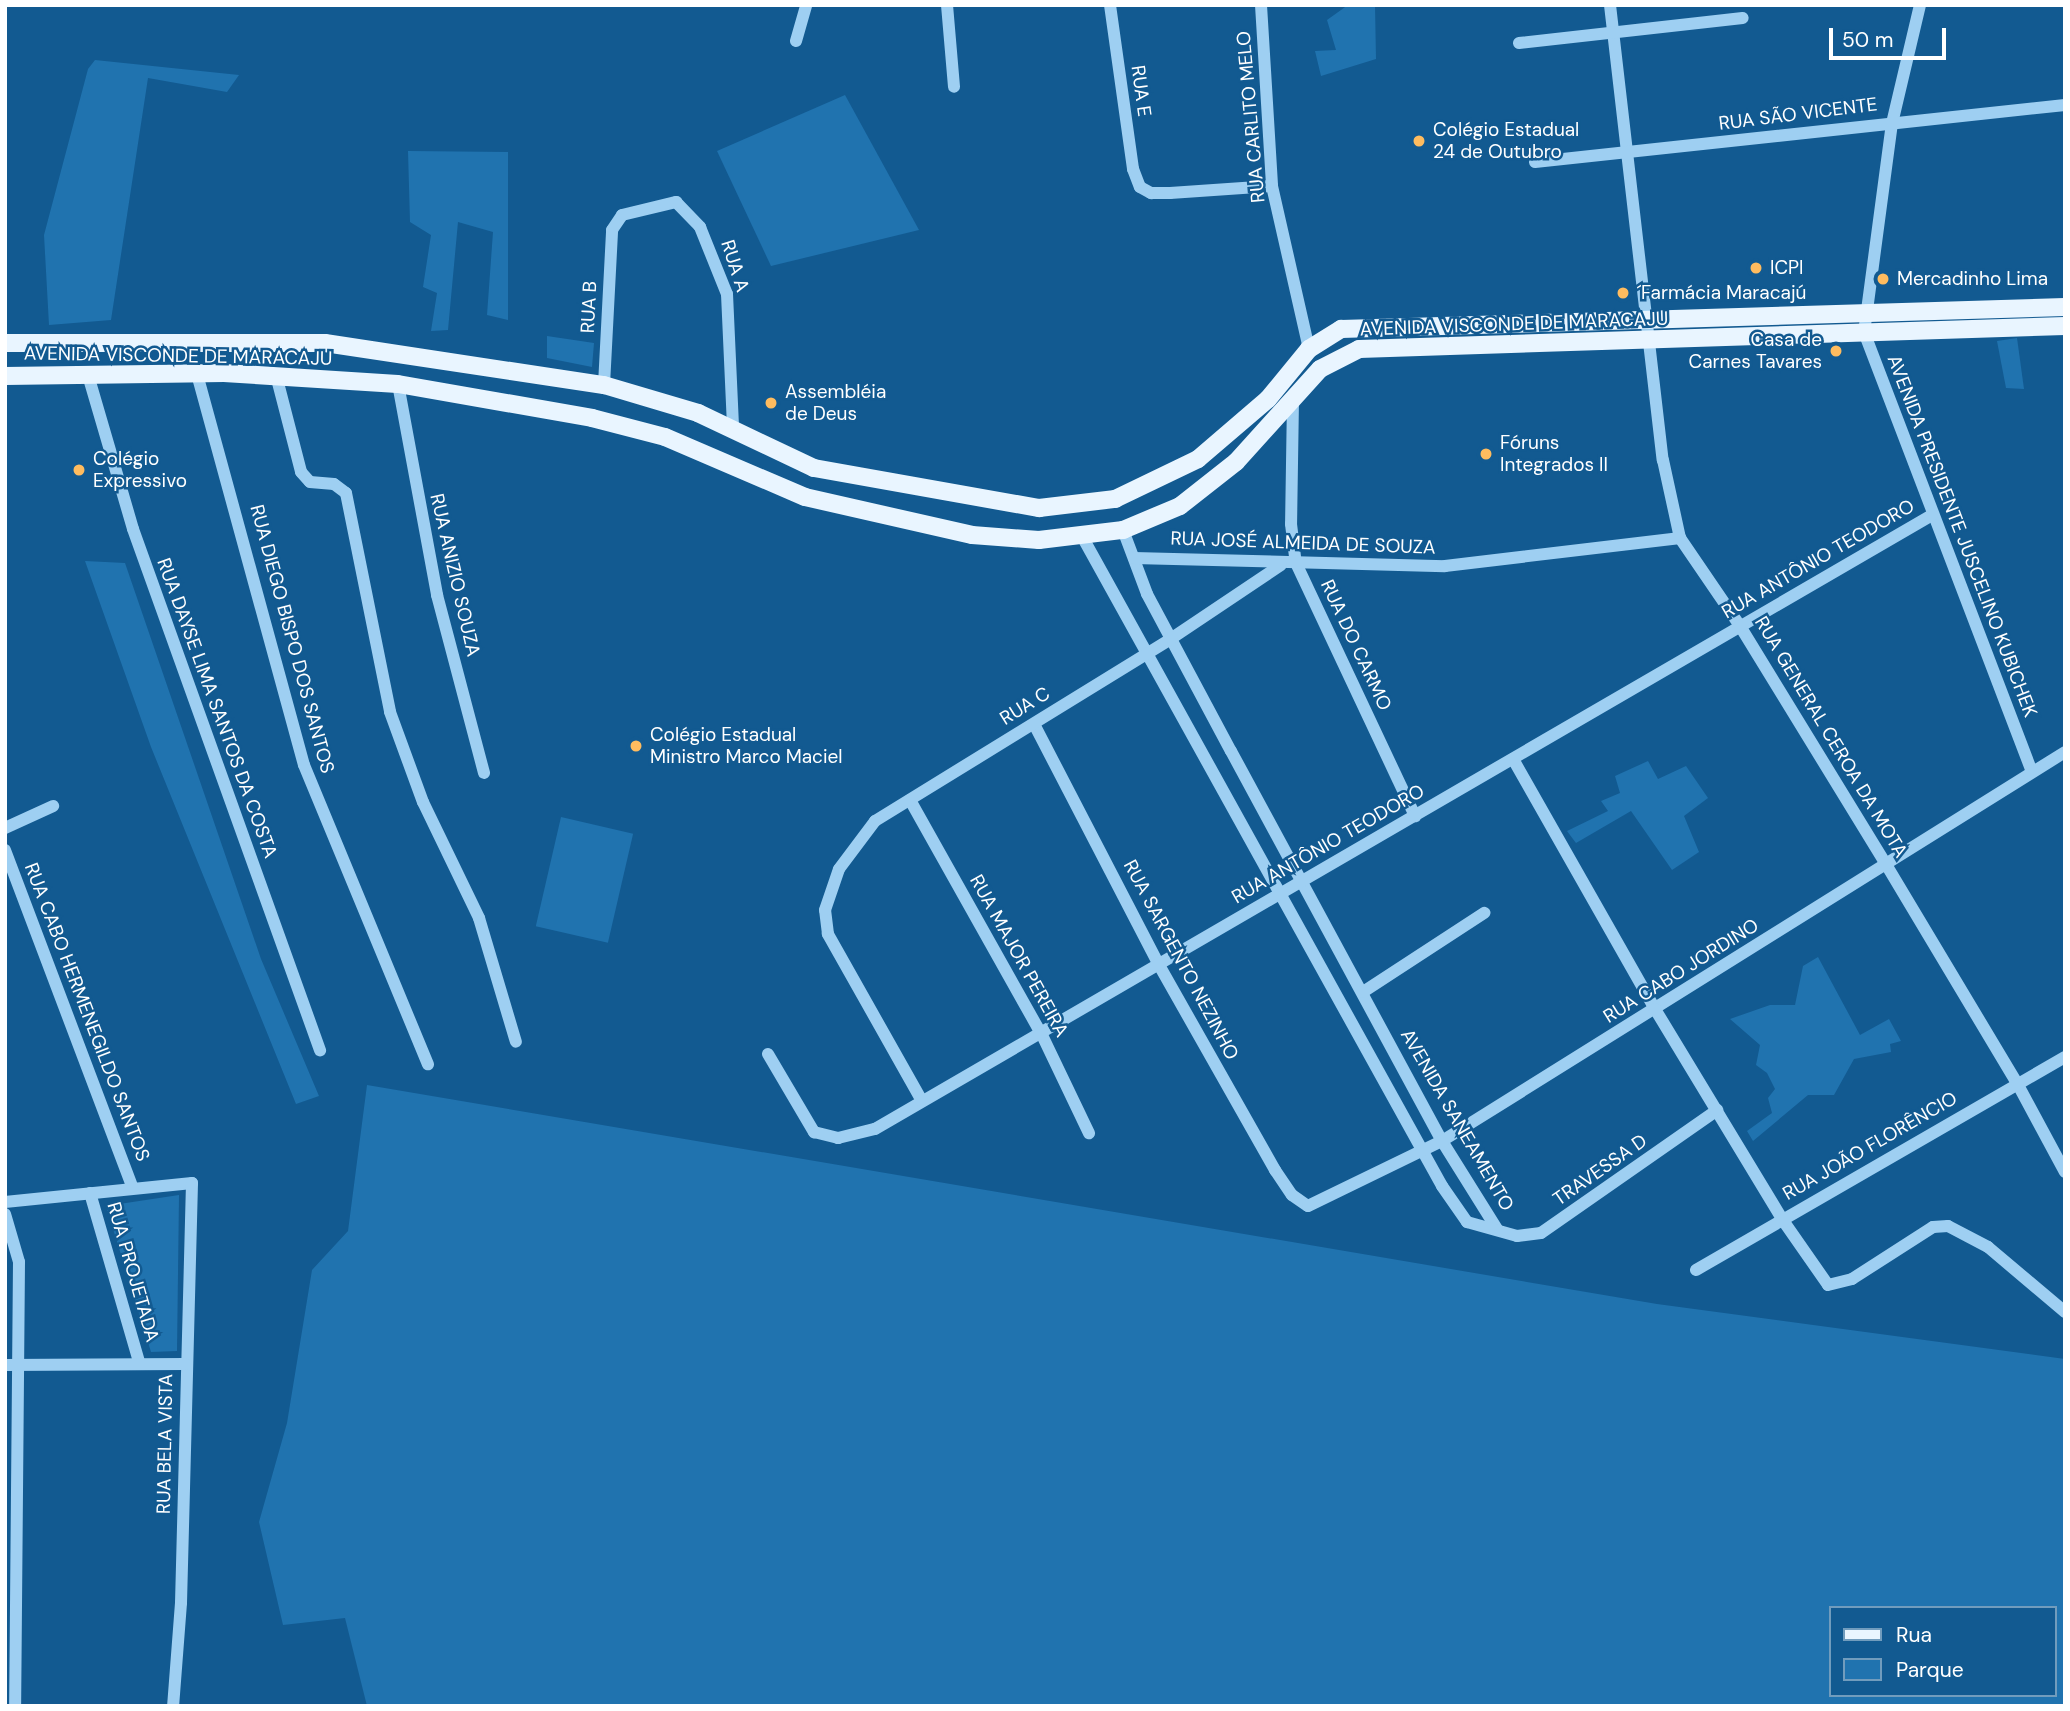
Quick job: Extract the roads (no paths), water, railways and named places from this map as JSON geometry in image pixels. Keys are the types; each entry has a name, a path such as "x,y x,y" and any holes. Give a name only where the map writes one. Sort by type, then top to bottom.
{"main road":[{"name":"AVENIDA VISCONDE DE MARACAJU","path":"5,343 325,343 604,385 674,404 733,428 775,452 814,468 1039,508 1115,499 1198,459 1268,399 1309,349 1335,331 1358,327 2065,307"},
{"name":"AVENIDA VISCONDE DE MARACAJU","path":"5,376 276,375 398,384 592,418 665,437 805,497 972,535 1010,540 1083,538 1123,530 1180,506 1207,487 1320,369 1359,349 2065,326"},
{"path":"760,479 775,469 775,452"},
{"path":"805,497 804,482 814,468"}],"street":[{"path":"796,41 806,5"},
{"path":"947,5 954,87"},
{"name":"RUA E","path":"1110,5 1135,181 1155,194 1272,186"},
{"name":"RUA CARLITO MELO","path":"1261,5 1272,186 1309,349"},
{"name":"RUA GENERAL CEROA DA MOTA","path":"1610,5 1629,154 1647,341 1667,489 1680,538 1740,626 1887,866 2017,1083 2065,1172"},
{"name":"AVENIDA PRESIDENTE JUSCELINO KUBICHEK","path":"1920,5 1892,123 1863,312 1864,332 2032,771"},
{"path":"1519,43 1614,36 1743,18"},
{"name":"RUA SÃO VICENTE","path":"1535,162 2065,105"},
{"name":"RUA A","path":"612,230 622,215 671,202 684,205 700,227 727,293 733,428"},
{"name":"RUA B","path":"604,385 612,230"},
{"name":"RUA DAYSE LIMA SANTOS DA COSTA","path":"88,374 133,529 320,1050"},
{"name":"RUA DIEGO BISPO DOS SANTOS","path":"197,374 304,765 428,1064"},
{"path":"276,375 301,472 310,482 334,484 346,494 390,712 423,802 483,928 516,1042"},
{"name":"RUA ANIZIO SOUZA","path":"398,384 437,595 484,773"},
{"name":"RUA DO CARMO","path":"1293,400 1291,516 1296,563 1415,816"},
{"name":"RUA ANTÔNIO TEODORO","path":"768,1055 814,1132 824,1135 862,1135 1042,1035 1932,515"},
{"name":"AVENIDA SANEAMENTO","path":"1123,530 1133,558 1172,638 1231,751 1442,1141 1497,1229"},
{"name":"AVENIDA SANEAMENTO","path":"1083,538 1423,1152 1467,1222 1497,1229"},
{"name":"RUA JOSÉ ALMEIDA DE SOUZA","path":"1133,558 1281,565 1444,566 1680,538"},
{"name":"RUA C","path":"922,1101 836,951 825,925 825,910 839,869 867,831 910,800 1172,638 1281,565"},
{"name":"RUA SARGENTO NEZINHO","path":"1034,724 1159,965 1275,1170 1292,1195 1308,1206"},
{"path":"1209,763 1231,751"},
{"name":"RUA CABO JORDINO","path":"1308,1206 1442,1141 1887,866 2065,752"},
{"path":"1513,759 1655,1009 1782,1219 1828,1285 1852,1279 1933,1227 1948,1226 1988,1247 2065,1312"},
{"name":"RUA MAJOR PEREIRA","path":"910,800 1042,1035 1089,1133"},
{"path":"5,828 53,806"},
{"name":"RUA CABO HERMENEGILDO SANTOS","path":"5,850 133,1188"},
{"path":"1363,992 1484,913"},
{"name":"RUA JOÃO FLORÊNCIO","path":"1696,1270 2065,1057"},
{"name":"TRAVESSA D","path":"1497,1229 1523,1237 1546,1230 1717,1110"},
{"name":"RUA BELA VISTA","path":"133,1188 192,1183 185,1364 181,1603 173,1706"},
{"path":"5,1202 133,1188"},
{"name":"RUA PROJETADA","path":"90,1193 139,1362"},
{"path":"5,1214 19,1262 10,1365 15,1706"},
{"path":"10,1365 139,1362 185,1364"}],"place":[{"name":"Colégio Estadual 24 de Outubro","path":"1419,141"},
{"name":"ICPI","path":"1756,268"},
{"name":"Mercadinho Lima","path":"1883,279"},
{"name":"´Farmácia Maracajú","path":"1623,293"},
{"name":"Casa de Carnes Tavares","path":"1836,351"},
{"name":"Assembléia de Deus","path":"771,403"},
{"name":"Fóruns Integrados II","path":"1486,454"},
{"name":"Colégio Expressivo","path":"79,470"},
{"name":"Colégio Estadual Ministro Marco Maciel","path":"636,746"}]}
